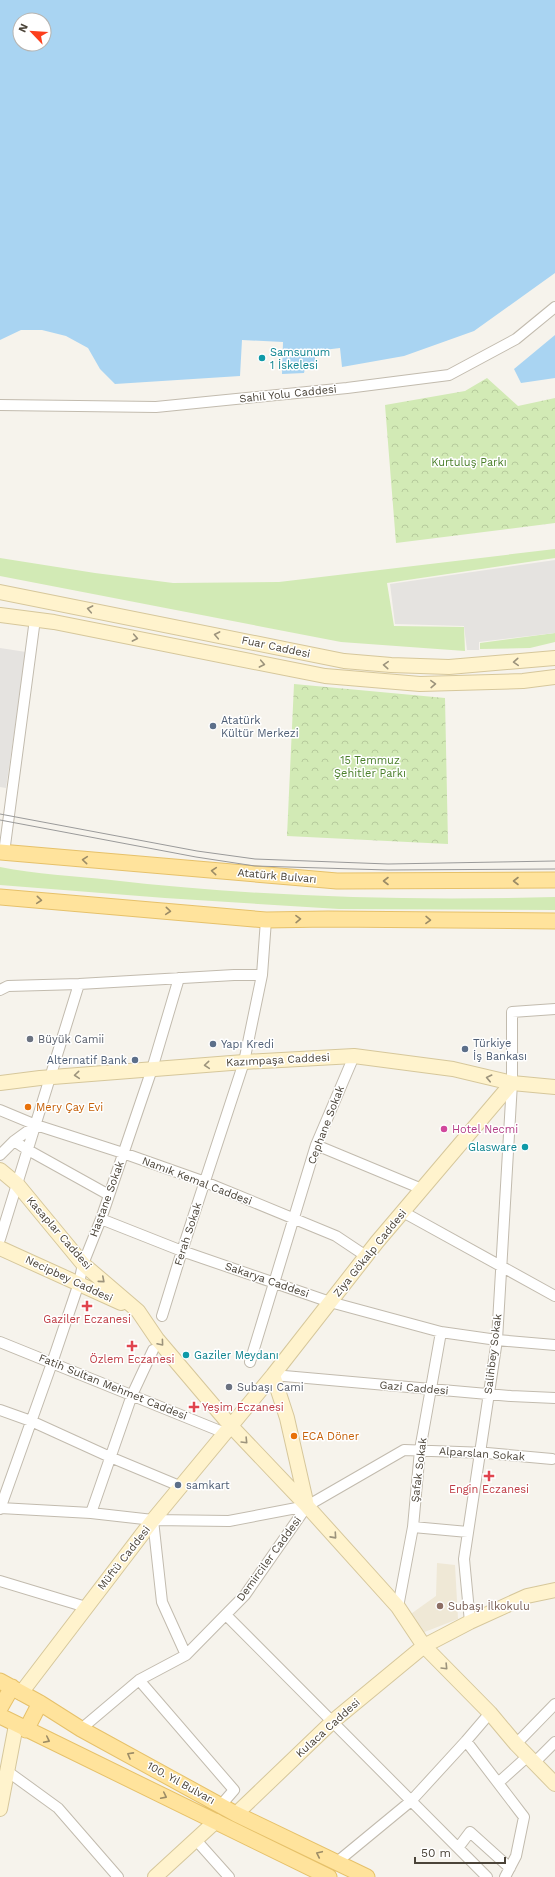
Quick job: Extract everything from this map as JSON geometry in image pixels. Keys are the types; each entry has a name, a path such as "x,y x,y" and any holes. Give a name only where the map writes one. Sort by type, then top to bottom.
{"main road":[{"name":"Fuar Caddesi","path":"0,592 344,661 391,665 449,667 555,658"},
{"name":"Fuar Caddesi","path":"0,615 35,619 325,676 420,684 523,681 555,677"},
{"name":"Atatürk Bulvarı","path":"2,852 337,881 555,880"},
{"path":"0,897 266,920 336,919 555,921"},
{"name":"Kazımpaşa Caddesi","path":"0,1083 52,1077 152,1069 354,1056 453,1069 512,1083 555,1087"},
{"name":"Ziya Gökalp Caddesi","path":"228,1429 273,1375 366,1256 512,1083"},
{"name":"Kasaplar Caddesi","path":"0,1170 17,1184 83,1264 138,1311 157,1339 228,1429 307,1506 398,1607 424,1646 490,1713 516,1744 555,1784"},
{"name":"Necipbey Caddesi","path":"0,1248 138,1311"},
{"path":"273,1375 287,1418 307,1506"},
{"name":"Müftü Caddesi","path":"11,1687 86,1607 153,1520 228,1429"},
{"name":"Kulaca Caddesi","path":"236,1814 332,1722 424,1646 470,1622 527,1596 555,1590"},
{"path":"0,1708 11,1687"},
{"name":"100. Yıl Bulvarı","path":"11,1687 40,1703 81,1729 236,1814 367,1877"},
{"path":"0,1809 7,1771 21,1728 40,1703"},
{"name":"100. Yıl Bulvarı","path":"0,1716 21,1728 216,1821 323,1876"},
{"path":"155,1877 216,1821"}],"street":[{"name":"Sahil Yolu Caddesi","path":"0,405 156,407 346,388 449,375 516,339 555,307"},
{"path":"2,852 35,619"},
{"name":"Ferah Sokak","path":"162,1316 244,1062 262,975 266,920"},
{"path":"0,990 8,986 79,984 234,975 262,975"},
{"name":"Hastane Sokak","path":"0,1508 52,1363 83,1264 101,1219 124,1153 152,1069 179,978"},
{"path":"0,1238 52,1077 79,984"},
{"name":"Salihbey Sokak","path":"470,1622 464,1559 497,1340 512,1083 512,1012 555,1009"},
{"name":"Cephane Sokak","path":"295,1219 316,1145 354,1056"},
{"name":"Namık Kemal Caddesi","path":"0,1110 36,1125 124,1153 204,1182 336,1236 366,1256"},
{"path":"0,1155 14,1141 36,1125"},
{"path":"14,1141 109,1194"},
{"path":"316,1145 422,1189"},
{"path":"403,1212 555,1296"},
{"name":"Sakarya Caddesi","path":"101,1219 182,1251 330,1302 441,1332 497,1340 555,1345"},
{"path":"250,1362 295,1219"},
{"name":"Şafak Sokak","path":"398,1607 413,1527 420,1450 441,1332"},
{"name":"Fatih Sultan Mehmet Caddesi","path":"0,1342 132,1395 228,1429"},
{"path":"91,1513 132,1395 153,1350"},
{"name":"Gazi Caddesi","path":"273,1375 489,1394 555,1398"},
{"path":"0,1410 31,1421 110,1457 182,1486"},
{"name":"Alparslan Sokak","path":"307,1506 404,1450 480,1453 552,1459"},
{"path":"0,1508 91,1513 153,1520 229,1521 307,1506"},
{"name":"Demirciler Caddesi","path":"81,1729 139,1680 186,1655 245,1595 307,1506"},
{"path":"153,1520 162,1602 186,1655"},
{"path":"413,1527 468,1532"},
{"path":"0,1582 86,1607"},
{"path":"226,1615 486,1877"},
{"path":"139,1680 234,1790 221,1805"},
{"path":"516,1744 555,1704"},
{"path":"337,1862 411,1801 490,1713"},
{"path":"458,1848 470,1832 508,1873 516,1856 524,1816 466,1741"},
{"path":"498,1783 555,1742"},
{"path":"7,1771 58,1808 118,1877"},
{"path":"196,1840 228,1877"}],"shaded area":[{"path":"555,560 555,633 479,642 479,650 467,650 464,626 395,624 390,584"},
{"path":"0,648 26,652 6,788 0,787"},
{"name":"Subaşı İlkokulu","path":"437,1563 455,1565 458,1619 422,1633 408,1616 436,1596"}],"green space":[{"name":"Kurtuluş Parkı","path":"487,378 518,406 555,398 555,523 396,543 385,405 465,391"},
{"path":"555,549 555,558 387,583 394,626 464,627 465,651 341,642 0,576 0,558 95,573 173,583 279,582"},
{"path":"555,633 555,642 530,648 480,649 480,643"},
{"name":"15 Temmuz Şehitler Parkı","path":"294,684 445,698 448,844 287,836"},
{"path":"0,867 41,873 166,886 277,894 388,898 555,897 555,910 339,909 165,898 0,885"}],"water":[{"path":"0,0 555,0 555,273 474,331 404,356 342,367 340,348 315,351 315,367 305,368 304,373 282,374 283,342 242,340 240,376 115,384 100,369 88,348 66,336 42,330 21,330 0,340"},
{"path":"555,335 555,378 521,383 514,369"}],"tram line":[{"path":"0,814 197,851 255,859 388,864 555,861"},
{"path":"0,820 196,857 255,866 388,870 555,869"}],"place":[{"name":"Samsunum 1 İskelesi","path":"262,358"},
{"name":"Atatürk Kültür Merkezi","path":"213,726"},
{"name":"Büyük Camii","path":"30,1039"},
{"name":"Yapı Kredi","path":"213,1044"},
{"name":"Türkiye İş Bankası","path":"465,1049"},
{"name":"Alternatif Bank","path":"135,1060"},
{"name":"Mery Çay Evi","path":"28,1107"},
{"name":"Hotel Necmi","path":"444,1129"},
{"name":"Glasware","path":"525,1147"},
{"name":"Gaziler Eczanesi","path":"87,1306"},
{"name":"Özlem Eczanesi","path":"132,1346"},
{"name":"Gaziler Meydanı","path":"186,1355"},
{"name":"Subaşı Cami","path":"229,1387"},
{"name":"Yeşim Eczanesi","path":"194,1407"},
{"name":"ECA Döner","path":"294,1436"},
{"name":"Engin Eczanesi","path":"489,1476"},
{"name":"samkart","path":"178,1485"},
{"name":"Subaşı İlkokulu","path":"440,1606"}]}
